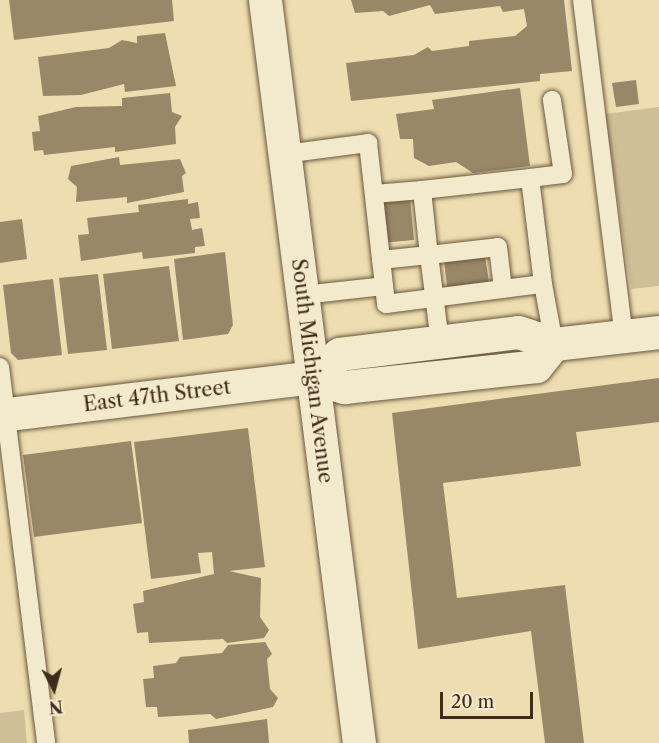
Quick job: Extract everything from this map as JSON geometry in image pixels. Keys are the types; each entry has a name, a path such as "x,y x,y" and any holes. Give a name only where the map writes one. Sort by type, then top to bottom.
{"main road":[{"name":"South Michigan Avenue","path":"265,0 359,743"},
{"path":"313,377 339,354 518,332 554,344 659,332"},
{"name":"East 47th Street","path":"3,414 313,377 344,387 536,366 554,344"}],"lane":[{"path":"582,0 624,336"},
{"path":"374,194 563,174 552,100"},
{"path":"285,154 368,143 386,304 543,284"},
{"path":"530,178 543,284 554,344"},
{"path":"422,190 440,342"},
{"path":"381,260 498,247 503,289"},
{"path":"303,296 384,286"},
{"path":"0,367 3,414 46,743"}],"shaded area":[{"path":"659,107 659,286 631,289 605,114"},
{"path":"24,710 27,743 0,743 0,713"}],"building":[{"path":"9,0 172,0 174,21 14,40"},
{"path":"351,0 564,0 572,71 540,74 540,81 351,101 346,63 414,55 428,47 432,51 469,46 469,41 515,36 527,26 524,9 503,12 500,6 435,14 430,5 389,16 383,11 355,13"},
{"path":"165,33 176,86 125,92 124,84 81,95 43,96 38,57 109,48 122,40 137,43 137,36"},
{"path":"636,80 639,104 616,107 612,83"},
{"path":"520,88 530,166 473,173 456,162 429,166 414,158 413,139 400,139 396,114 434,109 432,100"},
{"path":"170,93 172,112 182,116 175,127 176,144 115,152 115,147 44,155 43,150 34,151 32,132 40,131 38,116 76,107 122,106 122,98"},
{"path":"119,157 120,165 180,159 186,173 182,176 184,192 127,203 127,197 76,202 77,187 68,179 71,166"},
{"path":"410,198 414,240 381,243 378,202"},
{"path":"188,199 188,204 198,202 200,218 190,219 192,230 202,228 205,246 195,247 195,253 143,259 142,252 81,261 78,235 89,234 87,218 139,212 138,205"},
{"path":"22,219 27,259 0,263 0,222"},
{"path":"225,252 233,325 228,334 183,340 174,259"},
{"path":"485,256 490,288 448,294 444,261"},
{"path":"169,266 179,341 112,349 103,274"},
{"path":"98,274 107,350 68,354 59,278"},
{"path":"53,279 62,355 18,360 11,353 3,285"},
{"path":"659,378 659,422 576,432 581,466 443,483 457,598 565,585 584,743 545,743 531,631 418,649 392,413"},
{"path":"248,428 265,567 229,571 261,578 260,617 269,630 264,638 227,643 223,639 149,643 148,632 137,633 133,604 144,602 143,591 214,574 212,552 198,553 201,573 151,579 134,442"},
{"path":"131,441 142,523 34,537 23,455"},
{"path":"265,642 272,654 267,659 270,689 278,698 273,707 216,719 210,714 158,717 157,707 146,707 143,679 154,678 153,666 176,663 180,657 222,653 228,645"},
{"path":"267,719 269,743 189,743 188,730"}]}
